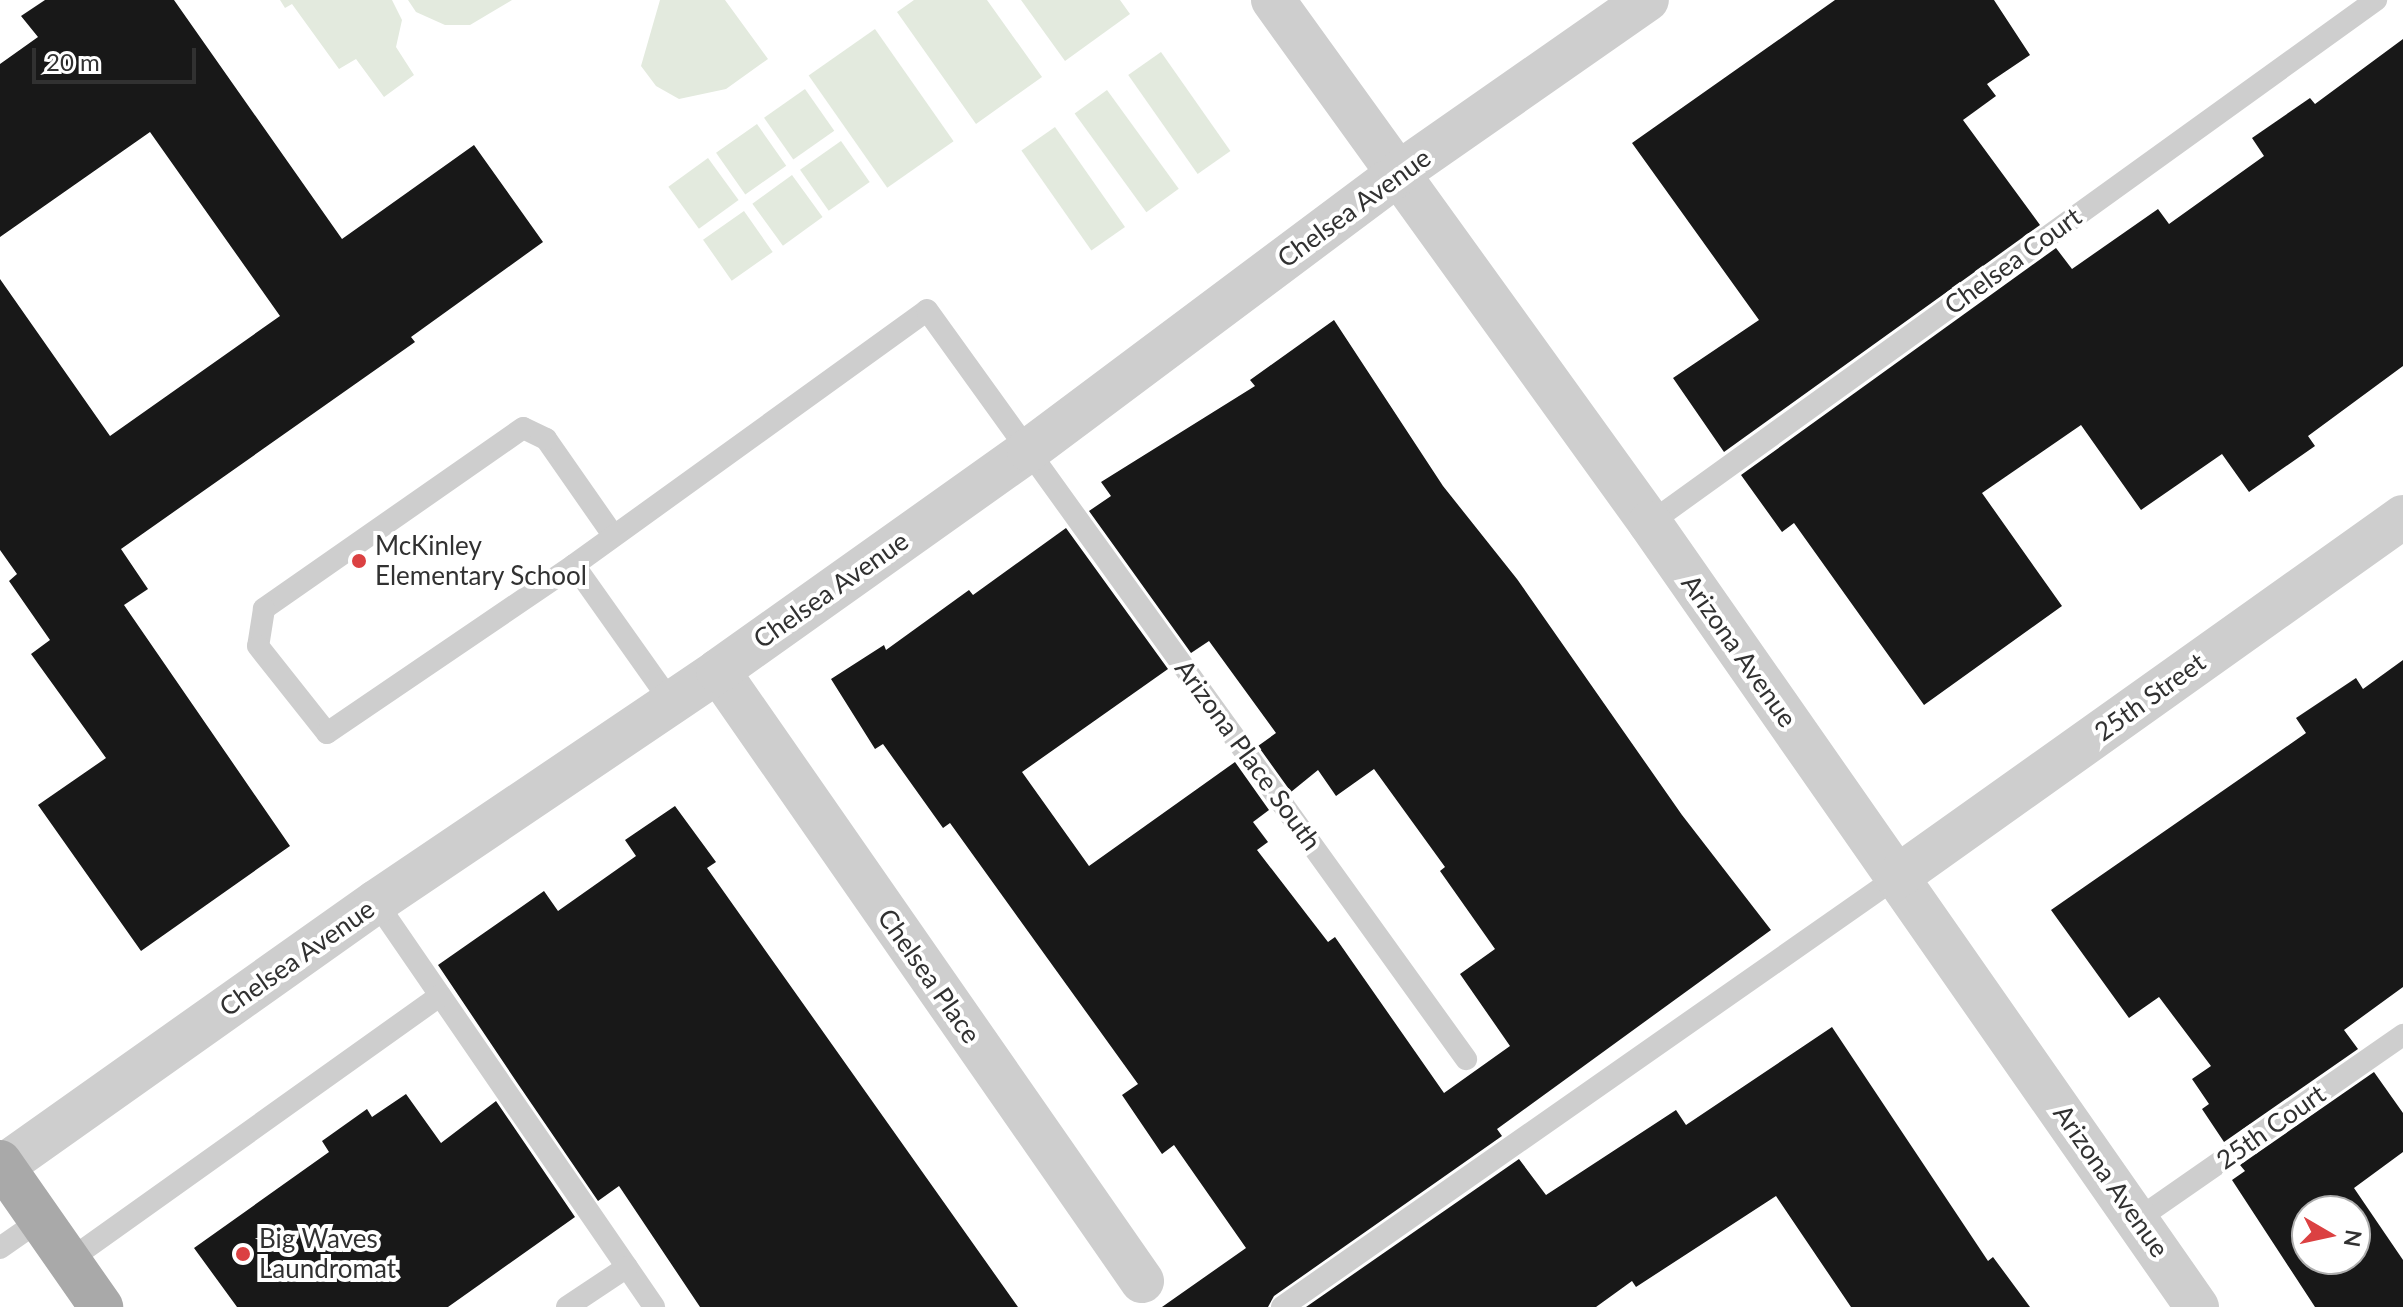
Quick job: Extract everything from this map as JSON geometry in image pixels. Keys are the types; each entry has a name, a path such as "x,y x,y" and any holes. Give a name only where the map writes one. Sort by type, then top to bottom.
{"main road":[{"path":"2,1164 101,1307"}],"street":[{"name":"Arizona Avenue","path":"1273,0 1400,172 1650,523 2197,1307"},
{"name":"Chelsea Avenue","path":"2,1164 376,902 718,671 1029,450 1400,172 1647,0"},
{"name":"25th Street","path":"1897,877 2403,517"},
{"name":"Chelsea Place","path":"718,671 1142,1281"}],"lane":[{"name":"Chelsea Court","path":"1650,523 2376,0"},
{"name":"Arizona Place South","path":"613,535 927,310 1466,1059"},
{"path":"523,428 546,439 613,535 574,565 327,733 258,646 264,609 523,428"},
{"path":"574,565 671,702"},
{"path":"1282,1307 1897,877"},
{"path":"376,902 654,1307"},
{"path":"68,1261 440,996"},
{"name":"25th Court","path":"2138,1219 2403,1035"},
{"path":"0,1248 40,1220"},
{"path":"567,1307 627,1267"}],"shaded area":[{"path":"280,0 392,0 402,20 396,47 414,75 384,97 356,59 339,69 292,4 285,8"},
{"path":"408,0 512,0 470,25 445,25 416,12"},
{"path":"660,0 725,0 768,59 726,89 679,99 656,86 641,66"},
{"path":"914,0 987,0 1042,77 976,124 897,12"},
{"path":"1021,0 1120,0 1130,14 1065,61"},
{"path":"875,29 954,141 887,188 809,75"},
{"path":"1161,52 1230,151 1198,174 1128,75"},
{"path":"805,89 834,131 793,159 764,118"},
{"path":"1107,90 1179,189 1146,212 1075,114"},
{"path":"757,124 786,166 745,194 716,153"},
{"path":"1055,127 1125,227 1091,250 1021,151"},
{"path":"841,141 870,182 829,211 800,170"},
{"path":"708,158 739,200 699,229 668,187"},
{"path":"792,175 823,217 783,246 752,204"},
{"path":"744,211 773,252 732,281 703,240"}],"building":[{"path":"45,0 174,0 342,239 474,145 543,242 411,337 415,342 121,549 148,589 124,605 290,846 141,951 38,805 106,758 31,654 50,640 9,581 17,574 0,550 0,279 110,436 280,316 150,132 0,237 0,64 38,37 21,16"},
{"path":"1835,0 1994,0 2030,55 1987,84 1996,96 1963,120 2040,225 1724,452 1673,378 1759,320 1632,143"},
{"path":"2403,39 2403,366 2308,436 2315,446 2249,492 2222,454 2141,510 2081,425 1982,493 2062,606 1924,705 1794,523 1782,532 1741,475 2056,248 2072,269 2158,209 2169,224 2264,156 2252,138 2310,98 2315,104"},
{"path":"1334,320 1443,486 1517,579 1682,815 1771,930 1497,1129 1502,1136 1274,1296 1268,1307 1162,1307 1246,1248 1174,1145 1162,1154 1122,1095 1138,1084 950,823 943,828 883,744 875,749 831,679 884,645 886,650 969,590 973,595 1066,528 1168,669 1022,772 1089,866 1235,762 1269,810 1253,822 1268,842 1257,850 1328,942 1335,937 1444,1093 1510,1046 1460,974 1495,949 1440,871 1445,867 1374,769 1336,796 1318,770 1291,792 1258,746 1276,733 1209,641 1191,653 1089,511 1111,496 1101,482 1255,386 1250,380"},
{"path":"2403,660 2403,987 2344,1030 2358,1049 2224,1142 2202,1109 2209,1104 2192,1079 2211,1066 2159,997 2129,1018 2051,910 2306,733 2296,718 2356,678 2363,689"},
{"path":"675,806 716,862 707,868 1018,1307 700,1307 619,1186 598,1201 438,965 544,891 558,911 636,856 625,840"},
{"path":"1832,1027 1988,1261 1993,1257 2030,1307 1851,1307 1776,1196 1636,1287 1632,1281 1596,1307 1306,1307 1519,1159 1546,1195 1676,1110 1686,1125"},
{"path":"2374,1072 2403,1113 2403,1152 2354,1188 2359,1195 2291,1195 2291,1270 2232,1180 2245,1171 2240,1165"},
{"path":"406,1094 441,1143 496,1101 575,1217 448,1307 237,1307 194,1248 329,1152 322,1141 367,1109 372,1117"},
{"path":"2371,1213 2403,1260 2403,1307 2315,1307 2294,1275 2371,1275"}],"place":[{"name":"McKinley Elementary School","path":"359,561"},
{"name":"Big Waves Laundromat","path":"243,1254"}]}
